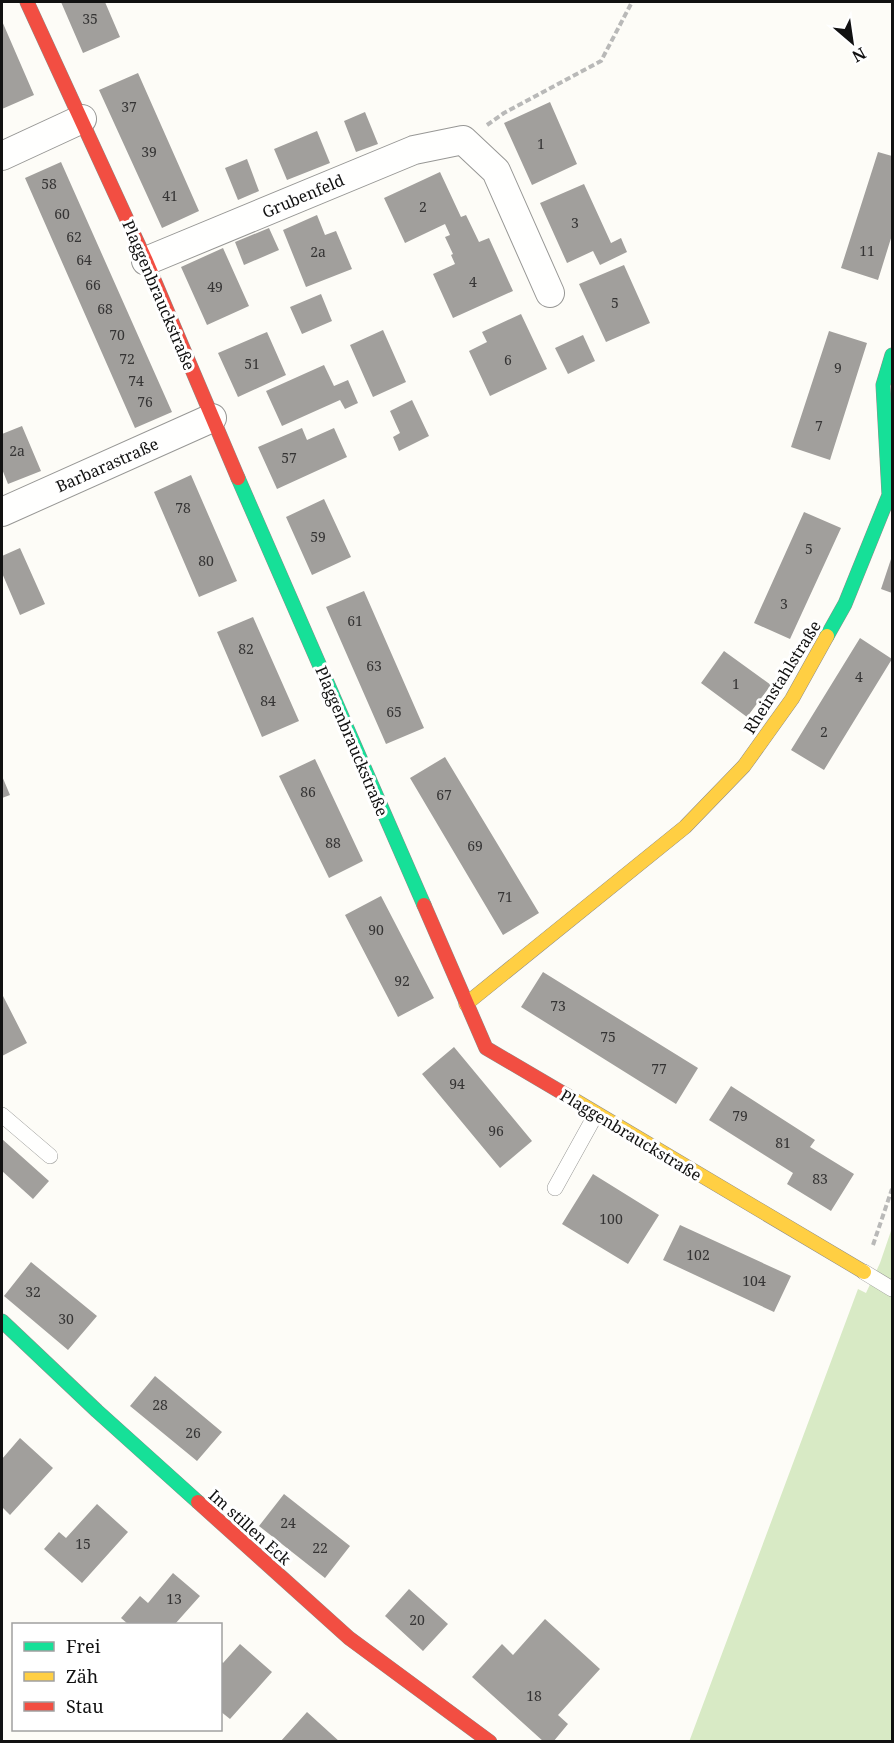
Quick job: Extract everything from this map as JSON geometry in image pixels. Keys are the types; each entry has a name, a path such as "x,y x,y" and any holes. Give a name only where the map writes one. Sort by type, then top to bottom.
{"street":[{"name":"Plaggenbrauckstraße","path":"27,2 146,261 486,1048 864,1272"},
{"path":"2,156 82,119"},
{"path":"463,140 496,171 550,292"},
{"name":"Grubenfeld","path":"146,261 414,150 463,140"},
{"name":"Rheinstahlstraße","path":"466,1005 685,827 744,766 792,699 846,604 889,495 883,385 892,355"},
{"name":"Barbarastraße","path":"2,512 212,418"},
{"name":"Im stillen Eck","path":"2,1321 97,1411 350,1638 490,1742"}],"lane":[{"path":"555,1188 596,1114"},
{"path":"2,1115 50,1156"},
{"name":"Plaggenbrauckstraße","path":"864,1272 892,1289"}],"path":[{"path":"463,140 504,113 601,61 632,2"},
{"path":"864,1272 892,1189"}],"green space":[{"path":"892,1228 892,1741 689,1742 858,1289 866,1293 880,1263"}],"building":[{"path":"61,2 105,2 120,37 83,53"},
{"path":"2,21 34,95 2,109"},
{"path":"138,73 199,211 162,228 99,90"},
{"path":"550,102 577,164 532,185 504,123"},
{"path":"365,112 378,144 356,152 344,121"},
{"path":"317,131 330,163 287,180 274,149"},
{"path":"878,152 892,156 892,235 878,280 841,268"},
{"path":"247,159 259,191 238,200 225,168"},
{"path":"61,162 172,412 135,428 25,178"},
{"path":"440,172 461,217 466,215 479,242 489,238 513,291 453,318 433,274 455,264 445,237 450,235 445,224 405,243 384,198"},
{"path":"584,184 611,243 621,238 627,252 600,265 593,251 567,263 540,203"},
{"path":"317,215 325,235 336,231 352,269 306,287 283,230"},
{"path":"269,228 279,250 244,265 235,242"},
{"path":"223,248 249,306 207,325 181,267"},
{"path":"624,265 650,323 606,342 579,284"},
{"path":"321,294 332,321 302,334 290,307"},
{"path":"521,314 547,369 490,396 469,351 487,342 482,332"},
{"path":"383,330 406,382 373,397 350,345"},
{"path":"829,331 867,343 830,460 791,447"},
{"path":"267,332 286,375 238,397 218,353"},
{"path":"583,335 595,361 568,374 555,348"},
{"path":"324,365 334,386 348,380 358,403 345,409 340,400 282,426 266,391"},
{"path":"412,400 429,436 399,451 393,437 400,433 390,411"},
{"path":"22,426 41,471 8,484 2,469 2,434"},
{"path":"302,428 307,440 334,428 347,457 277,489 258,447"},
{"path":"191,475 237,581 199,597 154,492"},
{"path":"324,499 351,557 312,575 286,517"},
{"path":"804,512 841,528 790,639 754,623"},
{"path":"20,548 45,604 20,615 2,573 2,556"},
{"path":"892,556 892,593 881,589"},
{"path":"364,591 424,728 386,744 326,607"},
{"path":"253,617 299,721 262,737 217,632"},
{"path":"860,638 892,659 824,770 791,750"},
{"path":"724,651 771,685 747,717 701,683"},
{"path":"445,757 539,913 503,935 410,778"},
{"path":"315,759 363,861 329,878 279,776"},
{"path":"2,776 10,795 2,798"},
{"path":"381,896 434,998 398,1017 345,915"},
{"path":"543,972 698,1068 676,1104 521,1007"},
{"path":"2,994 27,1043 2,1056"},
{"path":"454,1047 532,1141 500,1168 422,1074"},
{"path":"731,1086 815,1140 810,1147 854,1174 831,1211 787,1184 793,1173 709,1120"},
{"path":"2,1139 49,1181 33,1199 2,1171"},
{"path":"593,1174 659,1215 628,1264 562,1224"},
{"path":"680,1225 791,1276 774,1312 663,1260"},
{"path":"31,1262 97,1316 68,1350 4,1296"},
{"path":"155,1376 222,1432 197,1461 130,1406"},
{"path":"20,1438 53,1468 10,1515 2,1507 2,1459"},
{"path":"284,1494 350,1546 325,1578 259,1526"},
{"path":"97,1504 128,1532 82,1583 44,1549 59,1532 66,1538"},
{"path":"173,1573 200,1596 176,1623 127,1623 121,1618 140,1596 148,1603"},
{"path":"409,1589 448,1624 423,1651 385,1616"},
{"path":"545,1619 600,1669 558,1715 568,1724 553,1742 544,1742 472,1677 502,1644 513,1655"},
{"path":"240,1644 272,1672 230,1719 222,1713 223,1663"},
{"path":"307,1712 340,1742 280,1742"}],"traffic: fast":[{"path":"827,636 845,604 889,495 883,385 892,355"},
{"path":"238,478 424,905"},
{"path":"2,1321 198,1502"}],"traffic: slow":[{"path":"466,1004 685,827 744,766 792,699 827,636"},
{"path":"566,1095 864,1272"}],"traffic: jam":[{"path":"27,2 146,261 238,478"},
{"path":"424,905 486,1048 566,1095"},
{"path":"198,1502 349,1638 490,1742"}]}
